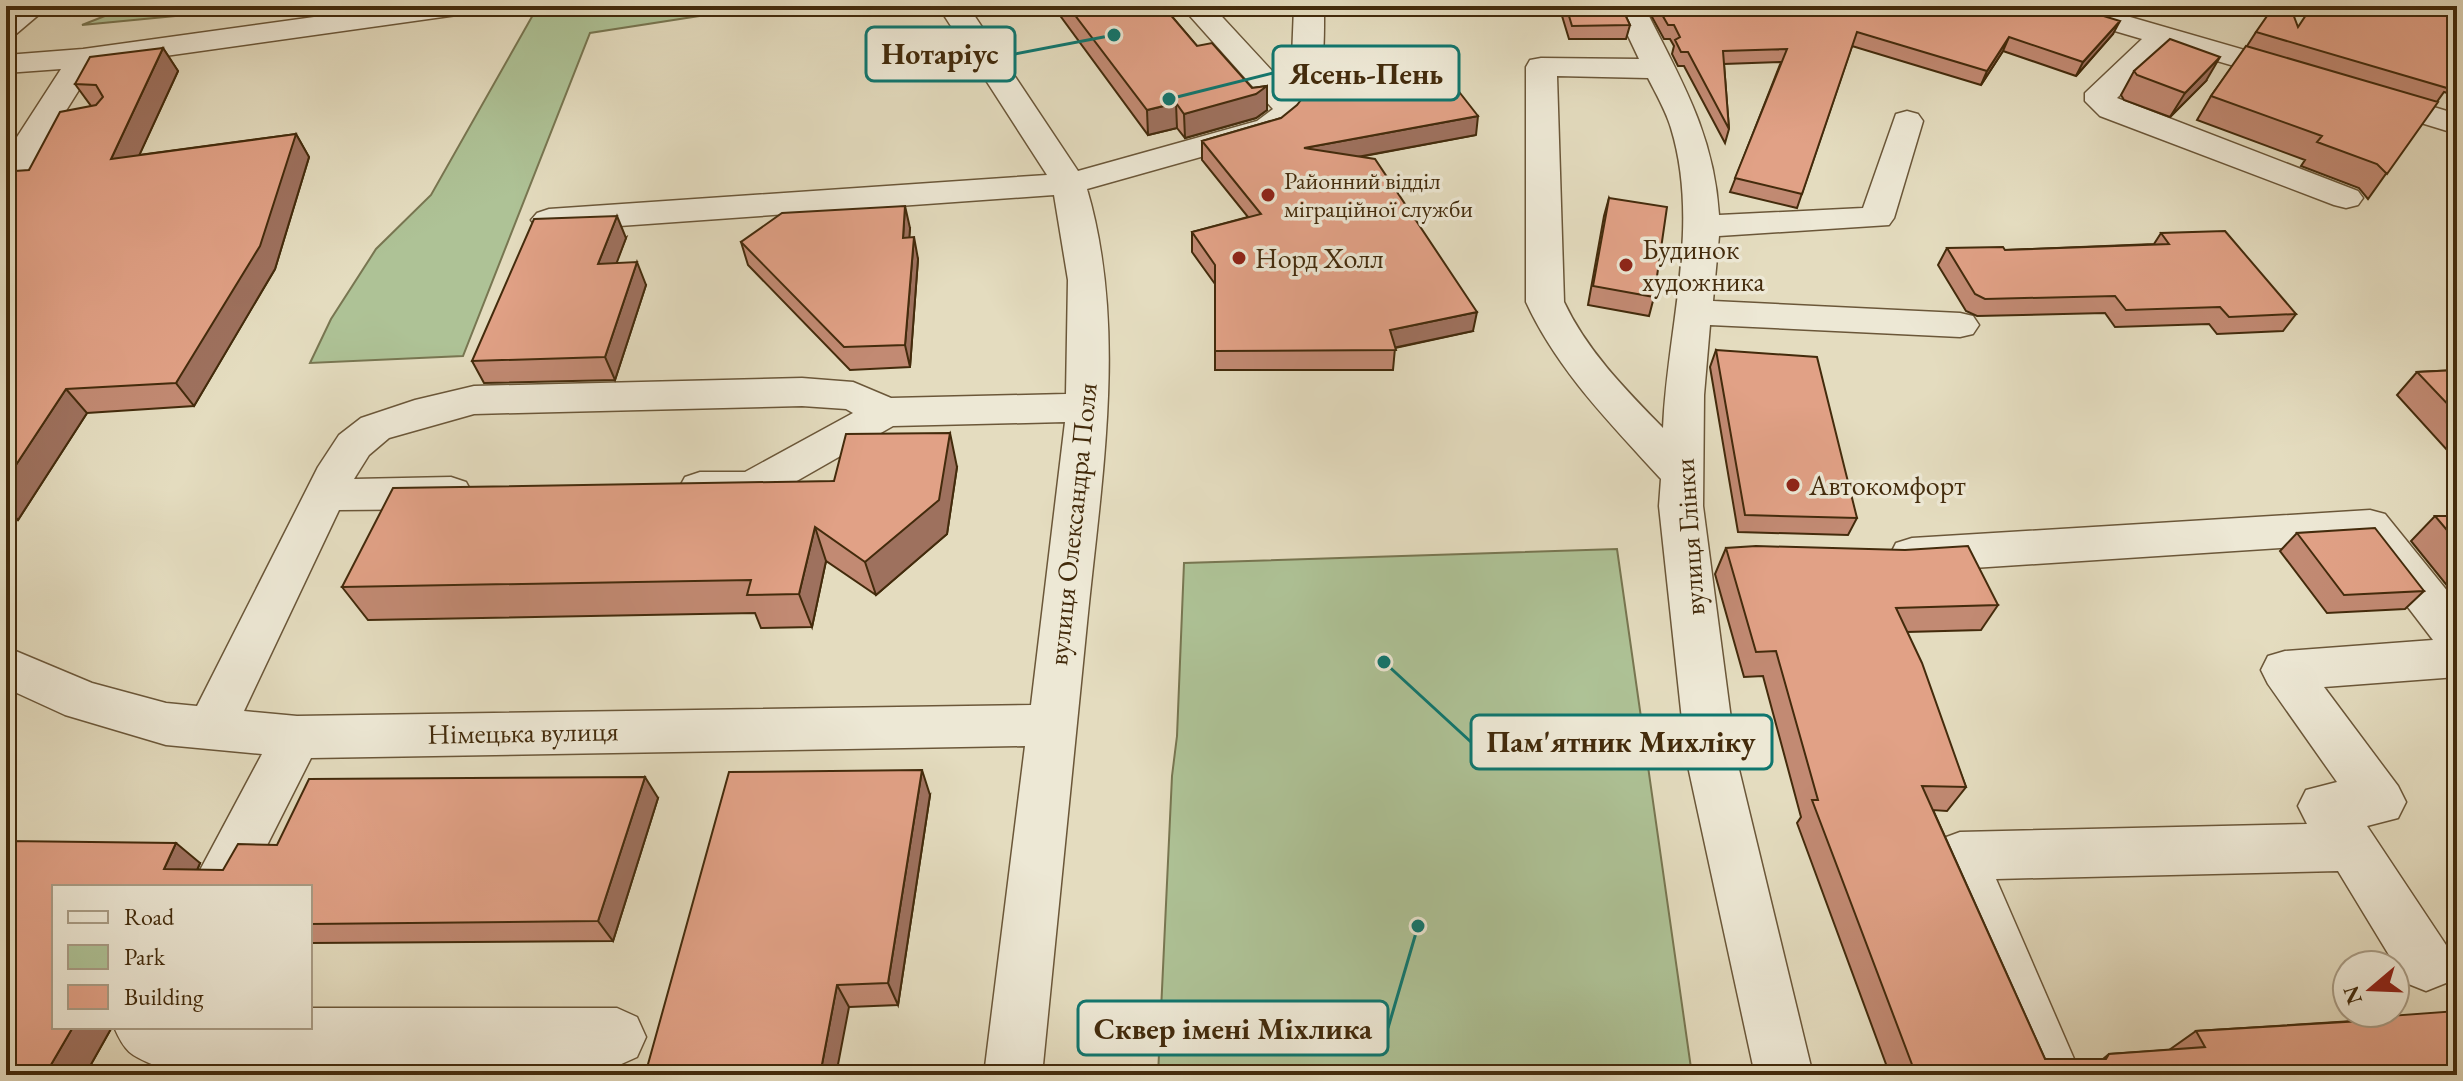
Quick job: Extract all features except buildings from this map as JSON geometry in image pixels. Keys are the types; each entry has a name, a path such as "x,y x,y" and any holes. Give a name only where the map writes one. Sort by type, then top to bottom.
{"street":[{"path":"6,28 34,6"},
{"path":"6,64 83,58 457,6"},
{"name":"вулиця Олександра Поля","path":"953,6 1024,109 1068,184 1083,235 1087,276 1086,408 1013,1075"},
{"path":"1196,6 1291,110"},
{"name":"вулиця Глінки","path":"1629,6 1687,127 1700,185 1702,226 1684,395 1682,475 1686,550 1711,757 1784,1075"},
{"path":"2060,6 2316,81"},
{"path":"549,220 1068,184 1268,128 1283,120 1291,110 1310,60 1309,7"},
{"path":"2164,36 2101,93 2101,101 2111,109 2346,198"},
{"path":"13,169 83,58"},
{"path":"1661,69 1541,67 1545,302 1572,348 1682,475"},
{"path":"2347,90 2457,124"},
{"path":"39,129 85,120"},
{"path":"1702,226 1877,218 1907,121"},
{"path":"1694,312 1960,325"},
{"path":"210,730 326,495 354,445 375,428 415,414 474,400 802,392 853,396 886,412 1086,408"},
{"path":"657,489 752,487 886,412"},
{"path":"326,495 484,492"},
{"path":"1874,556 2370,526 2457,637"},
{"path":"1686,550 1733,551"},
{"path":"2426,964 2324,806 2380,802 2285,670 2457,658"},
{"name":"Німецька вулиця","path":"6,666 82,701 166,724 297,737 1051,725"},
{"path":"219,885 297,737"},
{"path":"2052,1075 1960,856 2352,847"},
{"path":"145,1029 154,1036 617,1037"}],"green space":[{"path":"130,6 181,6 175,16 82,25"},
{"path":"538,6 764,6 590,33 463,356 310,363 331,319 376,249 431,195"},
{"path":"1617,549 1692,1075 1158,1075 1184,563"}],"place":[{"name":"Нотаріус","path":"1114,35"},
{"name":"Ясень-Пень","path":"1169,99"},
{"name":"Районний вiддiл мiграцiйної служби","path":"1268,195"},
{"name":"Норд Холл","path":"1239,258"},
{"name":"Будинок художника","path":"1626,265"},
{"name":"Автокомфорт","path":"1793,485"},
{"name":"Пам'ятник Михліку","path":"1384,662"},
{"name":"Сквер імені Міхлика","path":"1418,926"}]}
